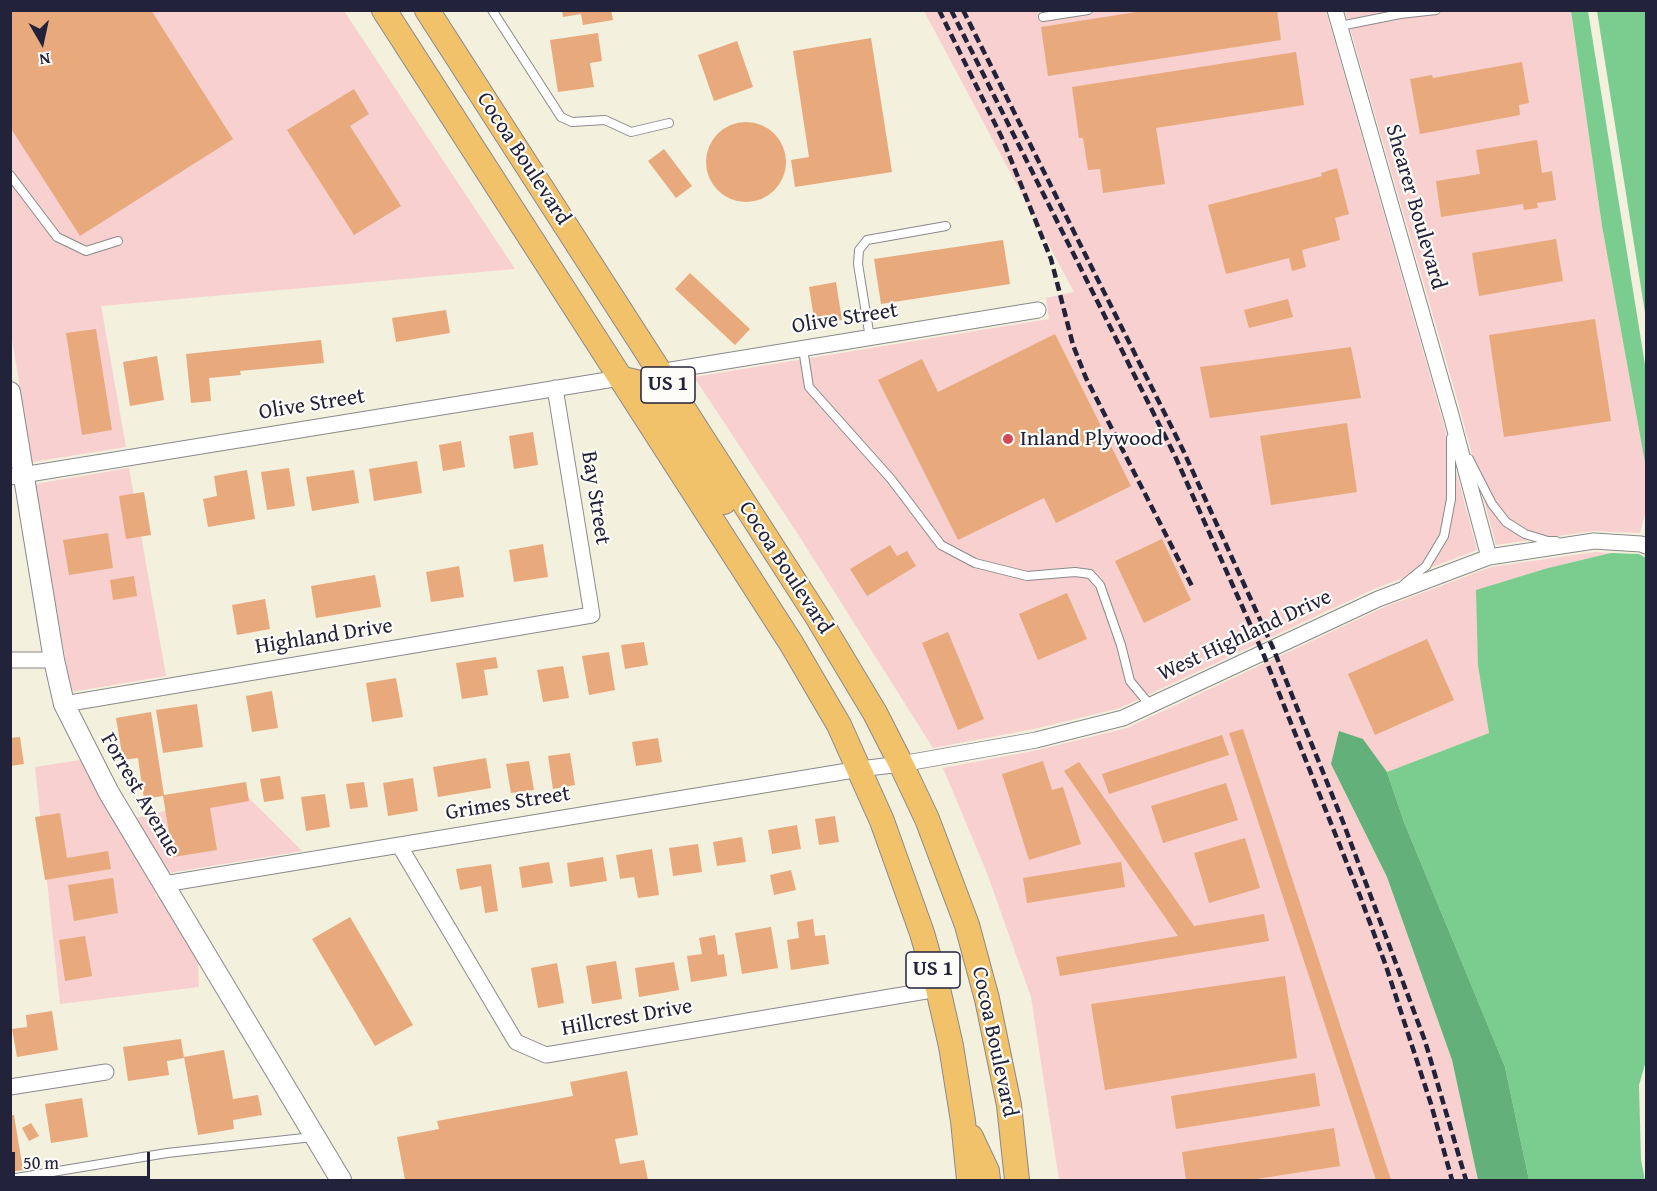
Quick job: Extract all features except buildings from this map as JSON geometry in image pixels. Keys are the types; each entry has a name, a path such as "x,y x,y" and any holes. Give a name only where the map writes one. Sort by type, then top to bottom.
{"main road":[{"name":"Cocoa Boulevard","path":"384,10 802,660 839,725 860,769 903,878 938,989 951,1046 963,1121 969,1180"},
{"name":"Cocoa Boulevard","path":"427,10 854,676 901,764 927,819 967,925 987,999 1009,1105 1017,1180"},
{"path":"481,160 525,207 623,357 640,369 659,372"},
{"path":"620,378 636,382 655,398 736,522 775,551"},
{"path":"963,1121 987,1170 988,1180"}],"street":[{"name":"Shearer Boulevard","path":"1338,18 1489,557"},
{"name":"Olive Street","path":"659,372 1038,310"},
{"name":"Olive Street","path":"17,476 620,378"},
{"name":"Bay Street","path":"555,388 592,615"},
{"name":"Forrest Avenue","path":"10,392 17,476 64,704 109,793 341,1180"},
{"name":"West Highland Drive","path":"860,769 1036,740 1124,718 1378,598 1489,557 1594,541 1641,543 1647,546"},
{"name":"Highland Drive","path":"64,704 592,615"},
{"path":"10,660 54,660"},
{"name":"Grimes Street","path":"164,884 860,769"},
{"name":"Hillcrest Drive","path":"399,845 516,1042 546,1055 938,989"},
{"path":"10,1087 106,1072"}],"lane":[{"path":"492,10 561,117 572,122 605,120 631,132 669,123"},
{"path":"1043,17 1088,10"},
{"path":"1338,18 1436,10"},
{"path":"10,175 57,237 86,251 118,241"},
{"path":"870,338 858,264 859,250 867,240 946,226"},
{"path":"803,349 809,387 891,479 941,545 975,563 1026,576 1075,572 1090,574 1100,585 1121,645 1130,681 1150,705"},
{"name":"Shearer Boulevard","path":"1451,415 1471,464 1492,504 1506,522 1525,534 1548,541 1594,541"},
{"name":"Shearer Boulevard","path":"1378,598 1406,583 1426,566 1444,536 1451,499 1451,415"},
{"path":"10,1179 167,1153 314,1136"}],"shaded area":[{"path":"10,11 344,11 515,269 101,306 126,447 32,462 11,333"},
{"path":"924,11 1326,11 1442,418 1477,550 1374,589 1120,708 1034,729 933,748 801,539 694,377 1049,319 1046,298 1030,301 1074,292"},
{"path":"1345,11 1571,11 1602,226 1646,468 1646,511 1640,533 1592,531 1496,545 1458,402"},
{"path":"129,468 166,676 71,692 35,484"},
{"path":"1595,552 1611,553 1548,568 1478,666 1489,733 1387,772 1363,739 1331,764 1387,877 1452,1060 1478,1180 1059,1180 1031,997 987,873 943,768 1038,750 1127,728 1382,608 1491,567"},
{"path":"80,760 155,888 156,896 159,896 198,961 199,987 60,1004 35,767"},
{"path":"244,793 302,851 168,873 135,818"}],"green space":[{"path":"1571,11 1588,11 1646,371 1646,468 1602,226"},
{"path":"1597,11 1646,11 1646,319 1602,43"},
{"path":"1611,553 1639,554 1646,558 1646,1061 1639,1085 1641,1160 1645,1180 1529,1180 1505,1067 1404,822 1387,772 1489,733 1478,666 1476,590 1548,568"},
{"path":"1339,731 1363,739 1387,772 1404,822 1505,1067 1529,1180 1478,1180 1452,1060 1387,877 1331,764"}],"railway":[{"path":"939,10 1003,140 1051,259 1073,345 1086,378 1192,586"},
{"path":"951,10 1175,456 1263,653 1386,966 1431,1104 1452,1180"},
{"path":"963,10 1183,450 1273,648 1343,822 1425,1041 1466,1180"}],"place":[{"name":"Inland Plywood","path":"1008,439"}]}
